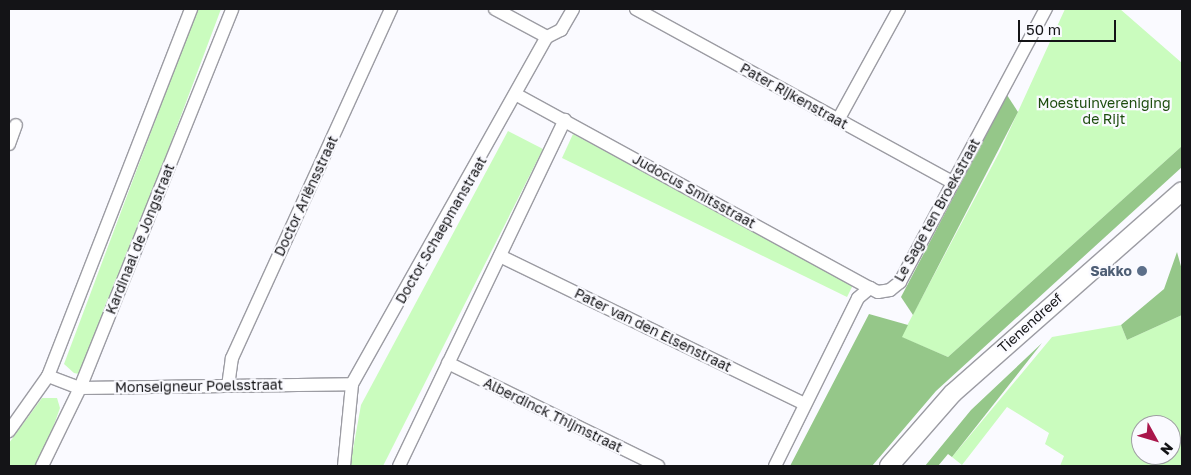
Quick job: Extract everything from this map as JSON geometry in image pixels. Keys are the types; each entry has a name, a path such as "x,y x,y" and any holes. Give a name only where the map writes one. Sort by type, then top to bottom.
{"street":[{"path":"9,431 48,376 191,9"},
{"name":"Kardinaal de Jongstraat","path":"42,466 80,388 232,9"},
{"name":"Doctor Ariënsstraat","path":"228,386 232,358 391,9"},
{"path":"495,9 547,37"},
{"name":"Doctor Schaepmanstraat","path":"344,466 352,384 518,95 547,37 561,30 573,9"},
{"name":"Pater Rijkenstraat","path":"636,9 952,182"},
{"name":"Le Sage ten Broekstraat","path":"870,288 890,290 900,282 1046,9"},
{"path":"838,120 893,11"},
{"name":"Judocus Smitsstraat","path":"518,95 870,288"},
{"path":"399,466 565,120"},
{"path":"9,142 16,126"},
{"name":"Tienendreef","path":"889,466 953,393 1182,191"},
{"name":"Pater van den Elsenstraat","path":"500,256 806,404"},
{"path":"774,466 858,298 870,288"},
{"name":"Alberdinck Thijmstraat","path":"448,363 658,466"},
{"name":"Monseigneur Poelsstraat","path":"48,376 80,388 352,384"}],"green space":[{"path":"197,9 221,9 122,273 79,374 74,373 64,364"},
{"name":"Moestuinvereniging de Rijt","path":"1065,9 1120,9 1182,63 1182,146 948,357 901,337 1000,151"},
{"path":"1007,95 1018,112 913,315 901,297"},
{"path":"508,131 543,149 383,466 350,466 361,405"},
{"path":"573,134 840,277 853,285 847,297 562,158"},
{"path":"1182,146 1182,167 936,391 872,466 790,466 869,314 908,325 902,337 948,357"},
{"path":"1177,252 1182,270 1182,315 1127,340 1121,325 1164,289"},
{"path":"1182,315 1182,466 1060,466 1064,456 1045,444 1049,433 1007,407 962,465 952,457 1052,337 1121,325 1127,340"},
{"path":"1042,343 952,457 948,454 938,466 925,466 971,410"},
{"path":"42,398 57,398 60,408 48,442 35,466 9,466 9,443"}],"place":[{"name":"Sakko","path":"1142,271"}]}
